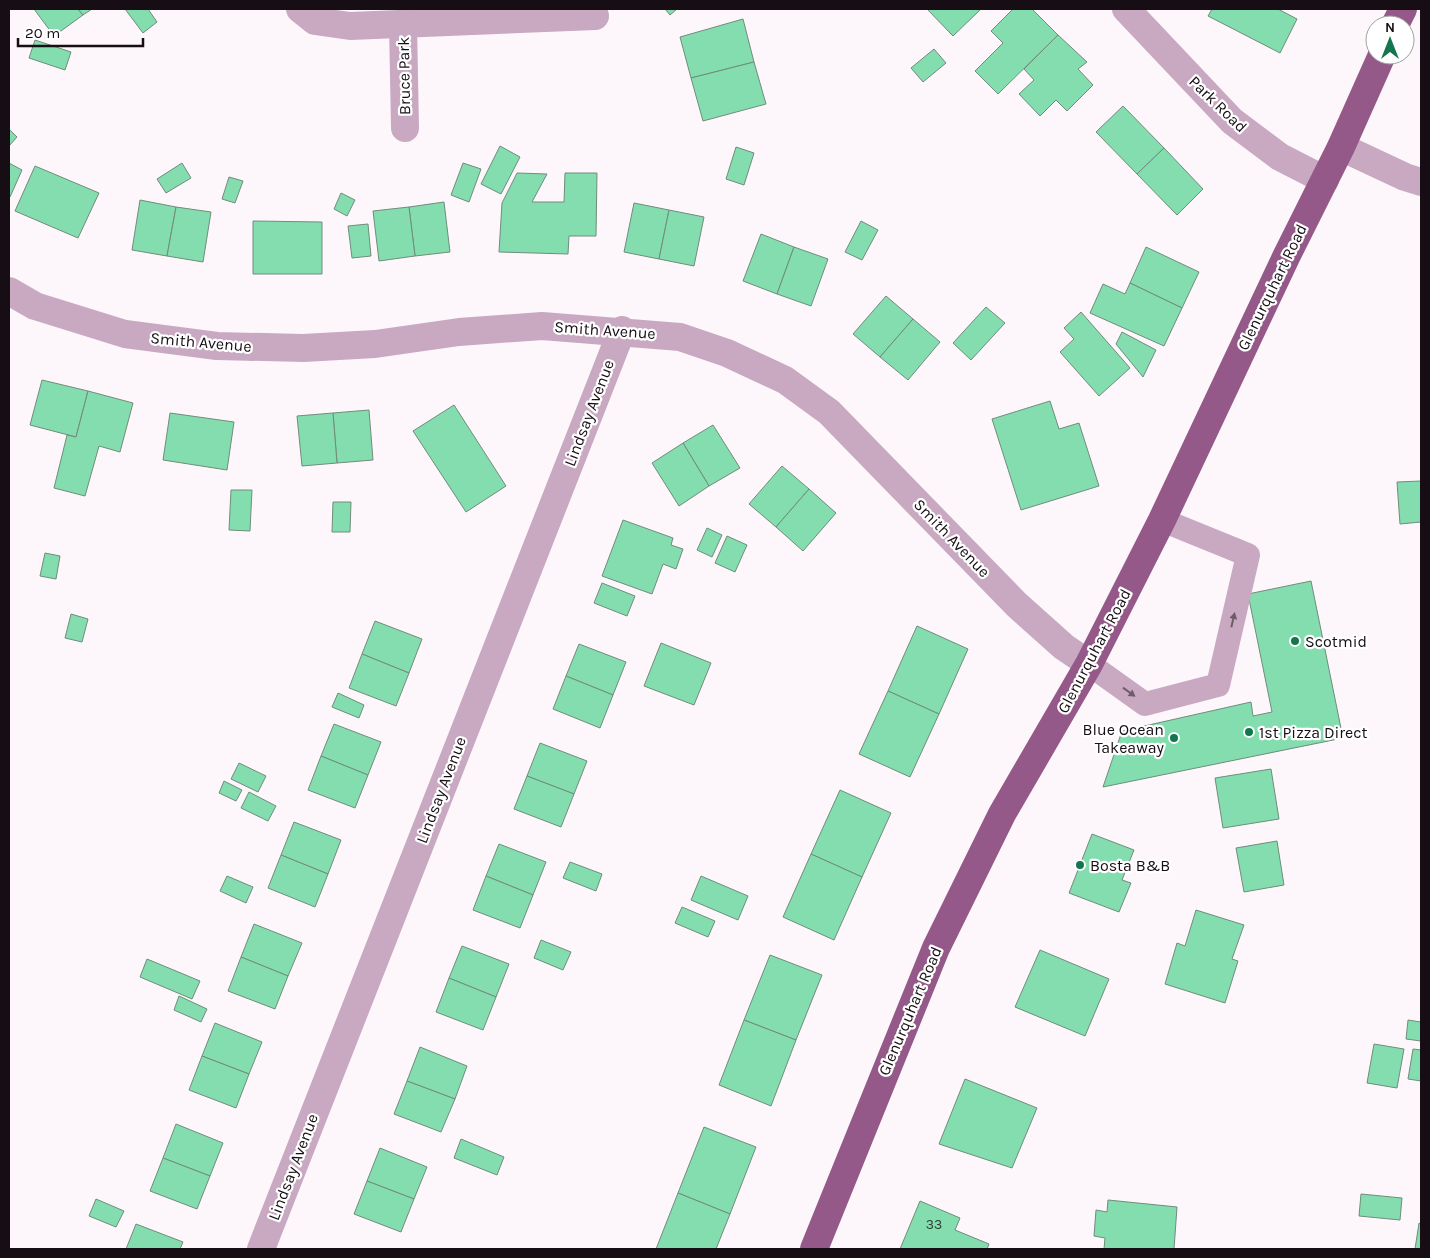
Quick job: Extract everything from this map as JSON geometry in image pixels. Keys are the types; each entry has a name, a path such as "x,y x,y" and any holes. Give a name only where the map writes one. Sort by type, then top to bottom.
{"highway":[{"name":"Glenurquhart Road","path":"814,1249 936,948 1002,814 1089,664 1162,520 1287,255 1341,147 1378,65"}],"street":[{"name":"Bruce Park","path":"300,9 315,21 350,26 595,16"},
{"name":"Park Road","path":"1126,9 1232,121 1280,157 1325,180"},
{"name":"Bruce Park","path":"403,24 405,128"},
{"path":"1341,147 1405,177 1421,182"},
{"name":"Smith Avenue","path":"9,291 35,306 125,334 217,346 303,348 375,344 459,332 542,326 622,330 680,337 727,353 785,380 829,412 1017,605 1064,647 1089,664"},
{"name":"Lindsay Avenue","path":"261,1249 622,330"}],"lane":[{"path":"1089,664 1145,704 1218,685 1248,555 1162,520"}],"building":[{"path":"34,9 78,9 83,15 54,36"},
{"path":"78,9 92,9 83,15"},
{"path":"125,9 148,9 157,22 143,33"},
{"path":"665,9 677,9 670,15"},
{"path":"927,9 979,9 980,10 953,36"},
{"path":"1013,9 1032,9 1058,35 998,94 975,71 1003,43 991,31"},
{"path":"1212,9 1278,9 1297,19 1280,53 1208,16"},
{"path":"743,19 754,62 691,78 680,37"},
{"path":"1058,35 1087,62 1078,69 1093,85 1067,111 1056,100 1040,116 1019,94 1034,80 1024,69"},
{"path":"35,40 71,52 65,70 29,58"},
{"path":"934,49 946,63 923,82 911,68"},
{"path":"754,62 766,104 703,121 691,78"},
{"path":"1123,106 1164,148 1137,174 1096,132"},
{"path":"9,129 17,137 9,146"},
{"path":"500,146 520,157 501,194 481,184"},
{"path":"736,147 754,153 744,185 726,179"},
{"path":"1164,148 1203,189 1177,215 1137,174"},
{"path":"9,163 22,170 10,197 9,196"},
{"path":"182,163 191,178 166,193 157,179"},
{"path":"463,163 481,169 469,202 451,195"},
{"path":"35,166 99,193 78,238 15,211"},
{"path":"517,173 547,174 532,202 564,202 565,173 597,173 596,236 569,236 568,254 499,252 502,203"},
{"path":"229,177 243,181 235,203 222,199"},
{"path":"341,193 355,200 347,216 334,209"},
{"path":"140,200 176,207 167,256 132,250"},
{"path":"444,202 450,252 415,256 409,207"},
{"path":"634,203 669,210 659,259 624,252"},
{"path":"176,207 211,212 203,262 167,256"},
{"path":"409,207 415,256 379,261 373,211"},
{"path":"669,210 704,217 694,266 659,259"},
{"path":"253,221 322,222 322,274 253,274"},
{"path":"861,221 878,230 862,260 845,252"},
{"path":"368,224 371,256 352,258 348,226"},
{"path":"761,234 794,247 777,294 743,281"},
{"path":"794,247 828,259 811,306 777,294"},
{"path":"1146,247 1199,272 1182,308 1130,283"},
{"path":"1130,283 1182,308 1164,346 1090,313 1103,284 1125,294"},
{"path":"886,296 913,319 880,357 853,334"},
{"path":"986,307 1005,323 971,360 953,343"},
{"path":"1081,312 1130,368 1099,396 1060,352 1074,339 1064,328"},
{"path":"913,319 940,342 908,380 880,357"},
{"path":"1122,332 1156,350 1143,377 1116,344"},
{"path":"42,380 88,391 76,437 30,425"},
{"path":"88,391 133,403 120,452 99,446 85,496 54,488 67,435 76,437"},
{"path":"1050,401 1059,429 1079,423 1099,486 1021,510 992,419"},
{"path":"454,405 506,486 466,512 413,431"},
{"path":"369,410 373,460 337,463 333,413"},
{"path":"170,413 234,422 227,470 163,460"},
{"path":"333,413 337,463 302,466 297,416"},
{"path":"713,425 740,468 709,486 683,443"},
{"path":"683,443 709,486 679,506 652,463"},
{"path":"782,466 809,489 776,527 749,504"},
{"path":"1421,481 1421,522 1400,524 1397,482"},
{"path":"809,489 836,513 803,551 776,527"},
{"path":"231,490 252,490 250,531 229,530"},
{"path":"333,502 351,502 350,532 332,532"},
{"path":"623,520 673,538 671,545 683,549 676,569 663,564 652,594 602,576"},
{"path":"707,528 722,535 712,557 697,550"},
{"path":"727,536 747,545 735,572 715,563"},
{"path":"45,553 60,556 56,579 40,576"},
{"path":"1311,581 1343,738 1103,787 1122,731 1251,702 1253,716 1272,712 1248,594"},
{"path":"602,583 635,596 627,616 594,603"},
{"path":"71,614 88,619 82,642 65,638"},
{"path":"375,621 422,639 409,673 362,654"},
{"path":"917,626 968,649 939,714 888,691"},
{"path":"661,643 711,663 694,705 644,686"},
{"path":"579,644 626,662 613,695 566,676"},
{"path":"362,654 409,673 396,706 349,688"},
{"path":"566,676 613,695 600,728 553,709"},
{"path":"888,691 939,714 910,777 859,754"},
{"path":"338,693 364,705 359,718 332,707"},
{"path":"334,724 381,742 368,775 321,756"},
{"path":"540,743 587,761 574,794 527,776"},
{"path":"321,756 368,775 355,808 308,790"},
{"path":"239,763 266,776 258,792 231,779"},
{"path":"1271,769 1279,819 1223,828 1215,778"},
{"path":"527,776 574,794 561,827 514,809"},
{"path":"224,781 242,790 236,801 219,793"},
{"path":"840,790 891,813 862,877 811,854"},
{"path":"249,792 276,806 268,821 241,808"},
{"path":"294,822 341,840 328,874 281,855"},
{"path":"1092,834 1134,850 1122,880 1131,883 1119,912 1069,893"},
{"path":"1277,841 1284,885 1244,892 1236,848"},
{"path":"499,844 546,862 533,895 486,876"},
{"path":"811,854 862,877 834,940 783,917"},
{"path":"281,855 328,874 315,907 268,888"},
{"path":"570,862 602,874 596,891 563,878"},
{"path":"227,876 253,887 246,903 220,891"},
{"path":"486,876 533,895 520,928 473,910"},
{"path":"701,876 748,896 738,920 691,900"},
{"path":"682,907 715,921 708,937 675,923"},
{"path":"1196,910 1244,925 1232,959 1238,961 1225,1003 1165,984 1177,943 1185,946"},
{"path":"254,924 302,943 288,976 241,957"},
{"path":"541,940 571,952 563,970 534,958"},
{"path":"462,946 509,964 496,997 449,978"},
{"path":"1040,950 1109,979 1085,1036 1015,1007"},
{"path":"770,955 822,975 796,1040 744,1020"},
{"path":"241,957 288,976 275,1009 228,991"},
{"path":"147,959 200,981 192,999 140,977"},
{"path":"449,978 496,997 483,1030 436,1012"},
{"path":"179,996 207,1009 201,1022 174,1010"},
{"path":"744,1020 796,1040 771,1106 719,1085"},
{"path":"1408,1020 1421,1022 1421,1041 1406,1039"},
{"path":"215,1023 262,1042 249,1074 202,1056"},
{"path":"1374,1044 1404,1049 1397,1088 1367,1083"},
{"path":"420,1047 467,1066 455,1099 407,1081"},
{"path":"1413,1049 1421,1050 1421,1081 1408,1079"},
{"path":"202,1056 249,1074 236,1108 189,1090"},
{"path":"965,1079 1037,1108 1012,1168 939,1144"},
{"path":"407,1081 455,1099 441,1132 394,1114"},
{"path":"176,1124 223,1143 210,1176 163,1158"},
{"path":"704,1127 756,1147 730,1214 678,1193"},
{"path":"461,1139 504,1157 497,1175 454,1158"},
{"path":"380,1148 427,1167 414,1199 367,1181"},
{"path":"163,1158 210,1176 197,1209 150,1191"},
{"path":"367,1181 414,1199 401,1232 354,1214"},
{"path":"678,1193 730,1214 716,1249 656,1249"},
{"path":"1361,1194 1402,1198 1400,1220 1359,1216"},
{"path":"96,1199 124,1211 116,1227 89,1216"},
{"path":"1108,1200 1177,1207 1174,1249 1104,1249 1105,1238 1094,1236 1096,1210 1107,1212"},
{"path":"920,1201 960,1218 955,1230 989,1244 987,1249 900,1249"},
{"path":"1419,1223 1421,1224 1421,1249 1415,1249"},
{"path":"136,1224 183,1242 180,1249 126,1249"}],"place":[{"name":"Scotmid","path":"1295,641"},
{"name":"1st Pizza Direct","path":"1249,732"},
{"name":"Blue Ocean Takeaway","path":"1174,738"},
{"name":"Bosta B&B","path":"1080,865"}]}
